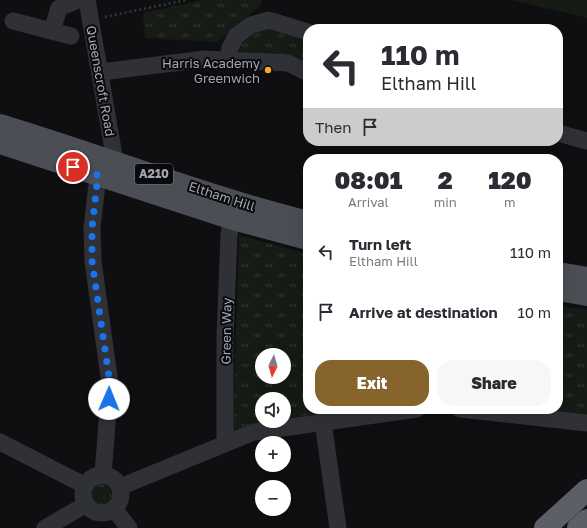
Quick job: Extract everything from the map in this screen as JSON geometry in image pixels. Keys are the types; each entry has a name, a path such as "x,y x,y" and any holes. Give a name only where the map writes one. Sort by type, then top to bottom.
{"highway":[{"path":"545,528 587,490"},
{"path":"578,528 587,520"}],"main road":[{"name":"Eltham Hill","path":"0,125 238,202 303,221"},
{"name":"Eltham Hill","path":"0,144 233,219 303,239"},
{"path":"563,274 587,278"},
{"path":"563,291 587,295"}],"street":[{"path":"52,31 59,8 78,0"},
{"name":"Queenscroft Road","path":"87,0 101,72 115,161"},
{"path":"227,61 230,48 236,36 251,25 269,20 303,30"},
{"path":"13,21 71,36"},
{"path":"101,72 205,60 288,63 303,70"},
{"path":"563,134 587,141"},
{"path":"98,175 92,228 92,261 110,384 103,475"},
{"name":"Green Way","path":"225,443 225,338 229,234 233,219"},
{"path":"120,487 254,432 381,414"},
{"path":"505,414 587,423"},
{"path":"323,422 338,528"},
{"path":"0,442 84,485"},
{"path":"103,475 116,481 120,487 121,495 119,503 114,509 107,513 99,513 91,510 85,505 82,492 84,485 89,479 103,475"},
{"path":"45,528 85,505"},
{"path":"114,509 129,528"}],"path":[{"path":"91,20 186,0"}],"green space":[{"path":"204,0 262,0 262,4 217,42 145,38 143,13"},
{"path":"512,0 587,0 587,18"},
{"path":"265,26 303,37 303,63 244,56 239,51 243,42 256,30"},
{"path":"239,235 303,253 303,414 317,414 291,418 291,392 255,392 255,424 233,431"},
{"path":"563,306 587,310 587,415 563,412"},
{"path":"102,480 112,484 116,494 112,504 102,508 92,504 88,494 92,484"}],"place":[{"name":"Harris Academy Greenwich","path":"268,70"}],"route":[{"path":"73,167 98,175 92,228 92,261 110,384 109,399"}]}
